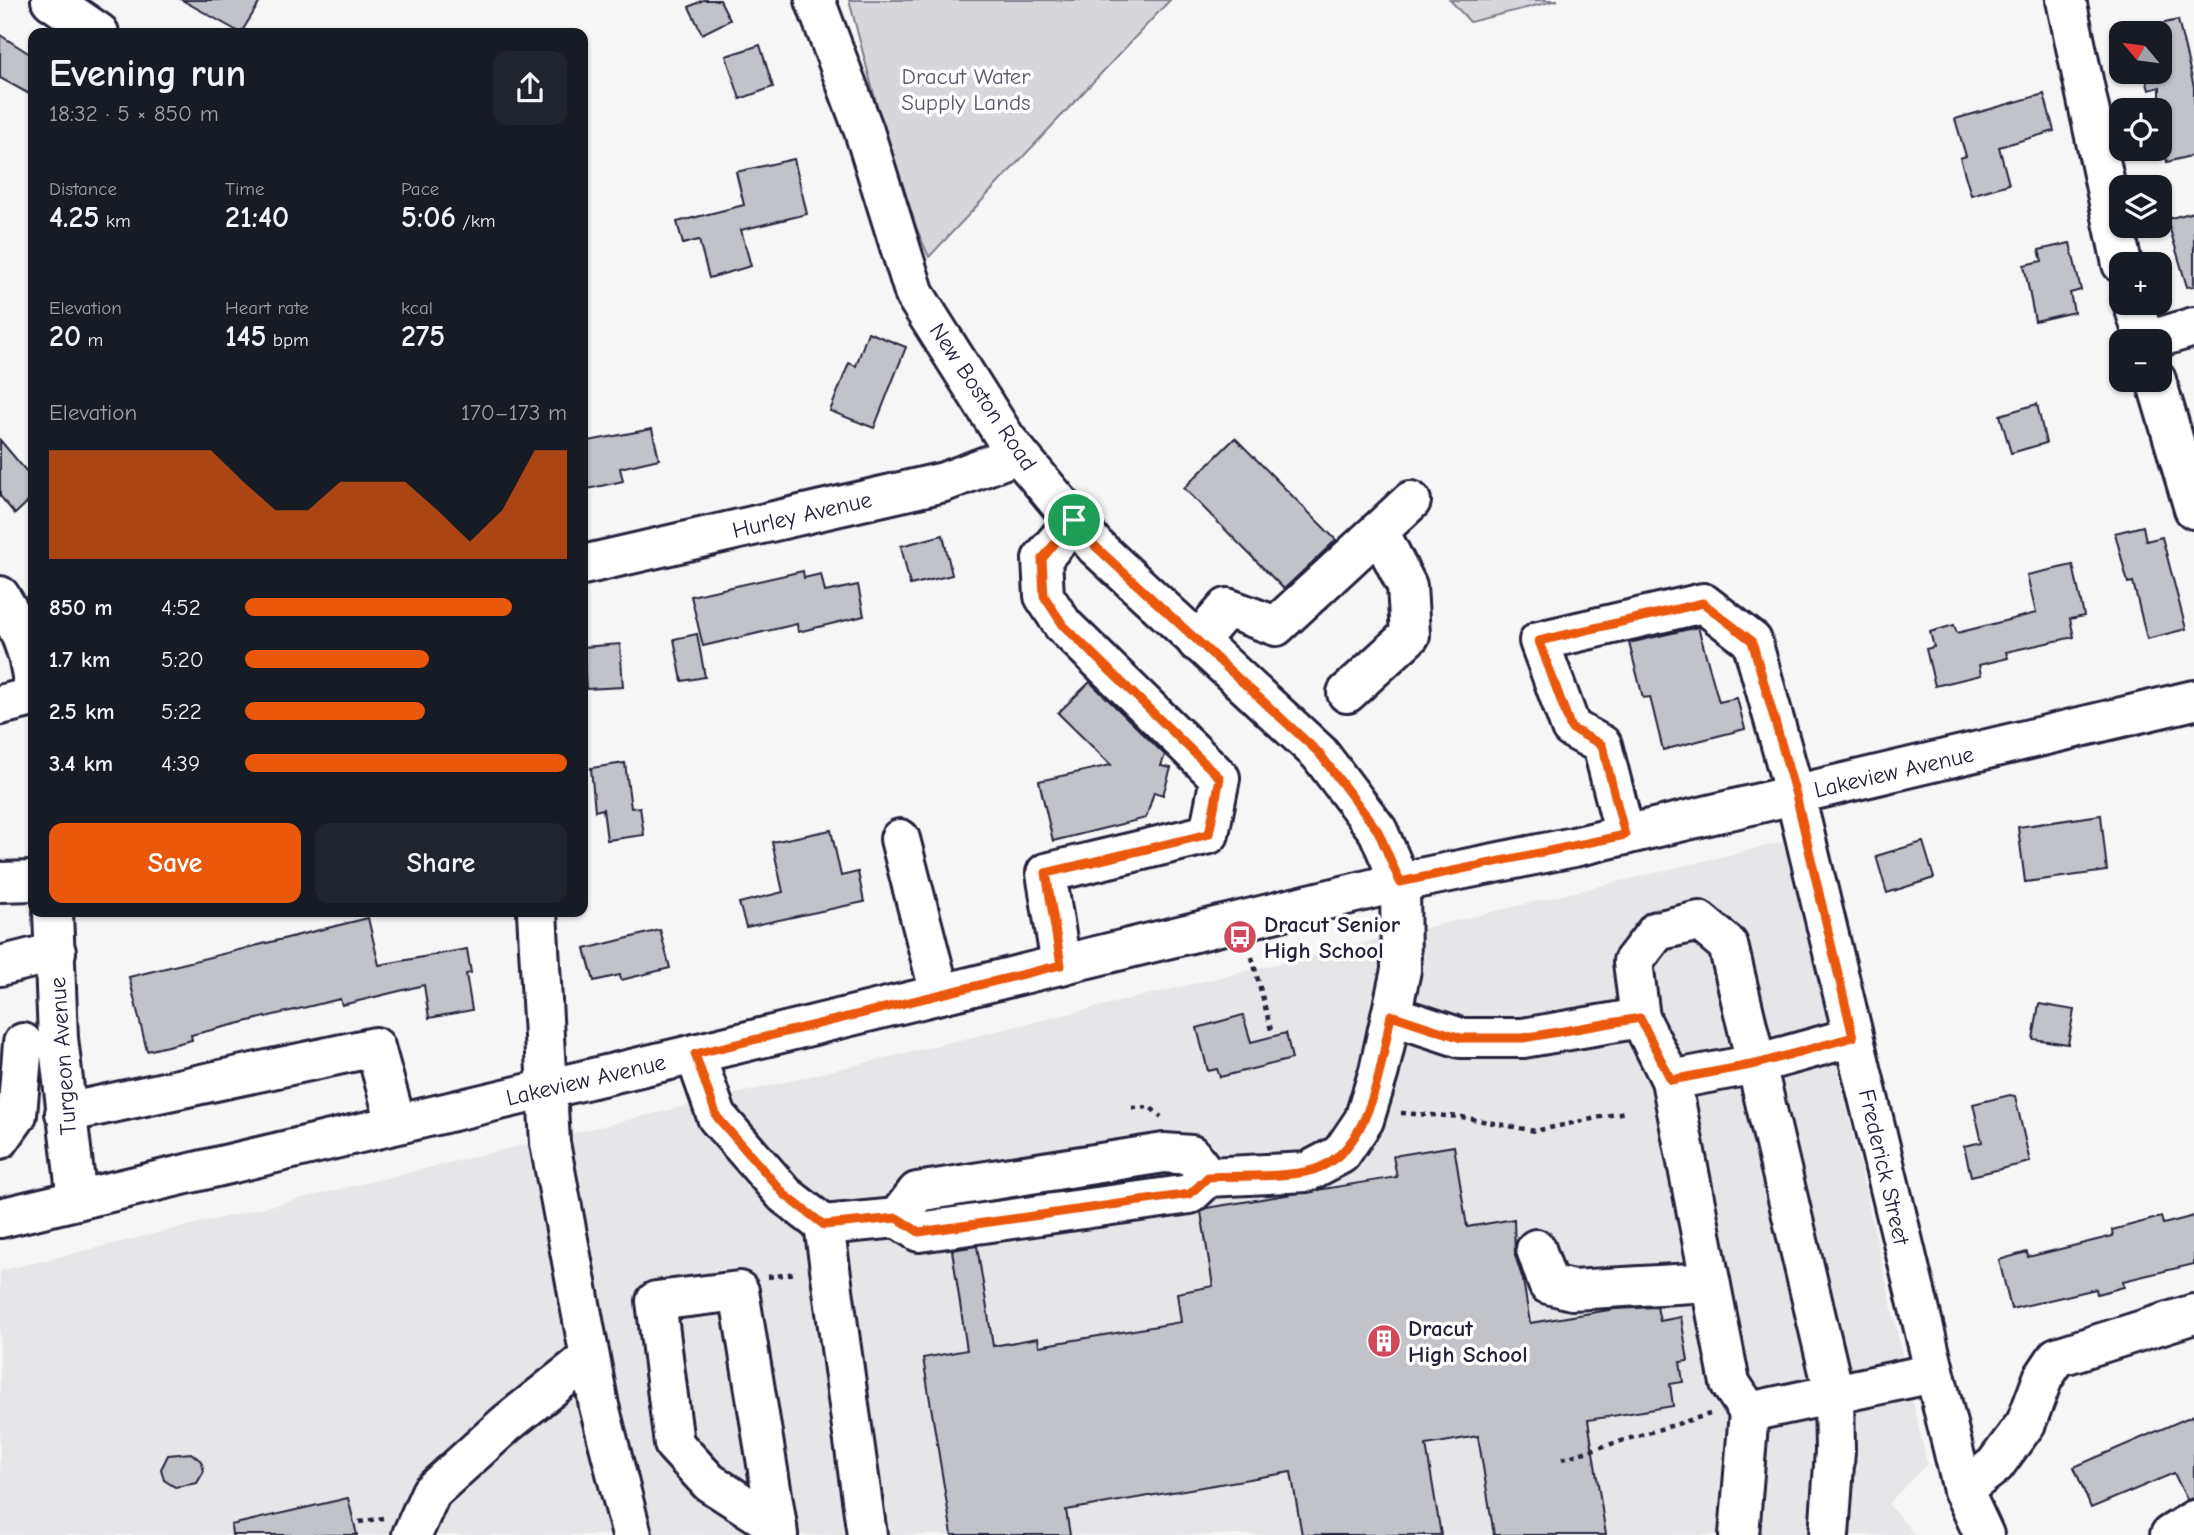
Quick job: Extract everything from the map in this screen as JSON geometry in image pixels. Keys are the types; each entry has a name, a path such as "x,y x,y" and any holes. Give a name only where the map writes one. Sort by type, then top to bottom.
{"street":[{"path":"51,0 92,28"},
{"name":"New Boston Road","path":"815,0 864,131 915,295 1018,454 1095,546 1319,753 1378,831 1400,882"},
{"path":"2066,0 2119,252"},
{"path":"2172,333 2194,327"},
{"path":"2160,392 2194,509"},
{"name":"Hurley Avenue","path":"588,564 944,482 1018,454"},
{"path":"1197,642 1227,608 1276,626 1411,501"},
{"path":"1061,965 1046,873 1209,834 1220,778 1063,625 1044,596 1042,559 1074,520"},
{"path":"1347,693 1410,635 1407,586 1379,531"},
{"path":"0,596 28,652"},
{"name":"Frederick Street","path":"1625,835 1602,745 1571,728 1539,641 1703,603 1752,641 1796,795 1963,1490 1984,1535"},
{"path":"0,705 28,698"},
{"name":"Lakeview Avenue","path":"2,1212 77,1200 695,1054 1400,882 1625,835 2194,700"},
{"path":"900,839 940,994"},
{"path":"0,882 28,881"},
{"path":"695,1054 717,1117 785,1195 824,1225 897,1218 919,1232 1190,1194 1208,1177 1307,1172 1341,1154 1364,1120 1401,970 1400,882"},
{"name":"Turgeon Avenue","path":"53,917 56,951 27,1042 65,1113 77,1200"},
{"path":"537,917 550,1143 589,1358 632,1535"},
{"path":"1739,1535 1730,1382 1671,1080 1640,1018 1633,961 1657,931 1699,921 1728,945 1835,1393 1835,1451 1829,1535"},
{"path":"0,966 56,951"},
{"path":"1391,1015 1461,1038 1523,1038 1640,1018"},
{"path":"1671,1080 1756,1064 1853,1037"},
{"path":"0,1139 17,1115 27,1042"},
{"path":"65,1113 375,1047 396,1123"},
{"path":"824,1225 867,1535"},
{"path":"1536,1250 1548,1284 1572,1290 1710,1282"},
{"path":"739,1291 777,1531 709,1482 674,1444 656,1301 739,1291"},
{"path":"1963,1490 1995,1465 2026,1423 2043,1378 2057,1357 2194,1314"},
{"path":"412,1535 431,1492 506,1424 589,1358"},
{"path":"1733,1412 1934,1373"},
{"path":"2171,1535 2194,1520"}],"path":[{"path":"1252,957 1271,1030"},
{"path":"1398,1113 1462,1118 1535,1130 1625,1111"},
{"path":"739,1291 763,1278 801,1273"},
{"path":"1562,1459 1733,1412"}],"shaded area":[{"path":"1787,841 1927,1464 1888,1504 1915,1535 0,1535 0,1271"}],"green space":[{"name":"Dracut Water Supply Lands","path":"849,0 1170,0 929,257 899,189"},
{"path":"1450,0 1558,0 1470,22"}],"building":[{"path":"182,0 261,0 244,28 232,28"},
{"path":"703,0 720,0 730,20 702,34 689,7"},
{"path":"2178,20 2194,87 2194,155 2172,161 2172,98 2160,98 2160,87 2149,90 2147,84 2172,84 2172,21"},
{"path":"0,35 28,53 28,93 0,78"},
{"path":"760,45 773,87 740,99 726,56"},
{"path":"2044,94 2054,131 1999,147 2009,184 1971,195 1960,158 1966,156 1955,119"},
{"path":"794,159 807,214 741,230 751,266 709,278 699,240 683,244 677,222 744,205 736,172"},
{"path":"2194,212 2194,286 2187,287 2172,236 2172,218"},
{"path":"2070,243 2081,290 2070,293 2074,312 2035,321 2024,265 2042,261 2039,250"},
{"path":"868,332 906,347 874,428 830,411 849,363 856,366"},
{"path":"2037,404 2046,443 2011,453 2000,415"},
{"path":"652,429 659,459 620,468 623,481 588,489 588,441"},
{"path":"1235,438 1336,540 1284,589 1184,488"},
{"path":"0,440 28,473 28,502 15,514 0,496"},
{"path":"2143,526 2146,541 2162,537 2186,629 2147,639 2133,582 2128,583 2115,533"},
{"path":"943,535 952,575 910,585 901,546"},
{"path":"2073,565 2084,616 2070,619 2074,637 2006,652 2008,658 1979,665 1981,675 1935,686 1926,649 1934,647 1930,632 1954,625 1957,633 2036,613 2027,575"},
{"path":"803,571 804,578 821,574 825,592 858,585 864,616 798,632 797,624 703,646 691,596"},
{"path":"1698,627 1719,702 1737,698 1745,729 1663,750 1650,697 1643,698 1629,643"},
{"path":"697,634 705,677 682,681 674,639"},
{"path":"620,644 623,687 588,689 588,647"},
{"path":"1090,682 1165,755 1161,766 1171,768 1163,795 1154,792 1146,818 1053,841 1039,781 1111,765 1058,713"},
{"path":"625,763 631,808 640,807 644,835 607,840 603,809 595,811 591,768"},
{"path":"2101,815 2107,871 2025,882 2018,827"},
{"path":"831,830 841,876 858,872 864,902 746,927 739,903 783,892 772,842"},
{"path":"1923,842 1934,878 1887,893 1876,856"},
{"path":"368,918 379,965 467,949 471,973 466,974 472,1010 429,1018 424,985 342,1005 340,999 191,1035 192,1040 147,1051 129,977"},
{"path":"660,930 670,968 621,980 620,975 594,981 585,949"},
{"path":"2039,1004 2074,1010 2068,1044 2033,1039"},
{"path":"1243,1015 1251,1042 1286,1033 1292,1059 1220,1077 1217,1069 1208,1071 1197,1028"},
{"path":"2015,1096 2030,1162 1971,1176 1964,1146 1982,1142 1973,1104"},
{"name":"Dracut High School","path":"1454,1146 1467,1227 1514,1219 1515,1255 1523,1280 1530,1323 1615,1309 1657,1307 1660,1321 1681,1317 1688,1361 1680,1362 1683,1382 1670,1384 1673,1406 1588,1420 1606,1535 1494,1535 1478,1436 1426,1445 1441,1535 1302,1535 1291,1472 1066,1510 1070,1535 952,1535 923,1358 967,1350 952,1250 977,1246 993,1346 1038,1338 1039,1346 1181,1322 1177,1293 1213,1286 1201,1212 1207,1208 1397,1177 1393,1156"},
{"path":"2194,1216 2194,1264 2123,1281 2124,1287 2097,1294 2096,1289 2011,1309 1999,1260 2027,1252 2028,1257 2113,1236 2112,1230 2161,1217 2163,1224"},
{"path":"2194,1415 2194,1498 2187,1500 2174,1473 2091,1508 2074,1467"},
{"path":"191,1453 201,1461 204,1471 197,1483 175,1487 164,1480 161,1469 168,1455"},
{"path":"348,1498 357,1535 232,1535 231,1525"}],"place":[{"name":"Dracut Senior High School","path":"1240,937"},
{"name":"Dracut High School","path":"1384,1341"}],"route":[{"path":"1074,520 1095,546 1319,753 1378,831 1400,882 1574,848 1625,835 1602,745 1571,728 1539,641 1703,603 1752,641 1796,795 1853,1037 1756,1064 1671,1080 1640,1018 1523,1038 1461,1038 1391,1015 1364,1120 1341,1154 1307,1172 1208,1177 1190,1194 919,1232 897,1218 824,1225 785,1195 717,1117 695,1054 1061,965 1046,873 1209,834 1220,778 1063,625 1044,596 1042,559 1074,520"}]}
